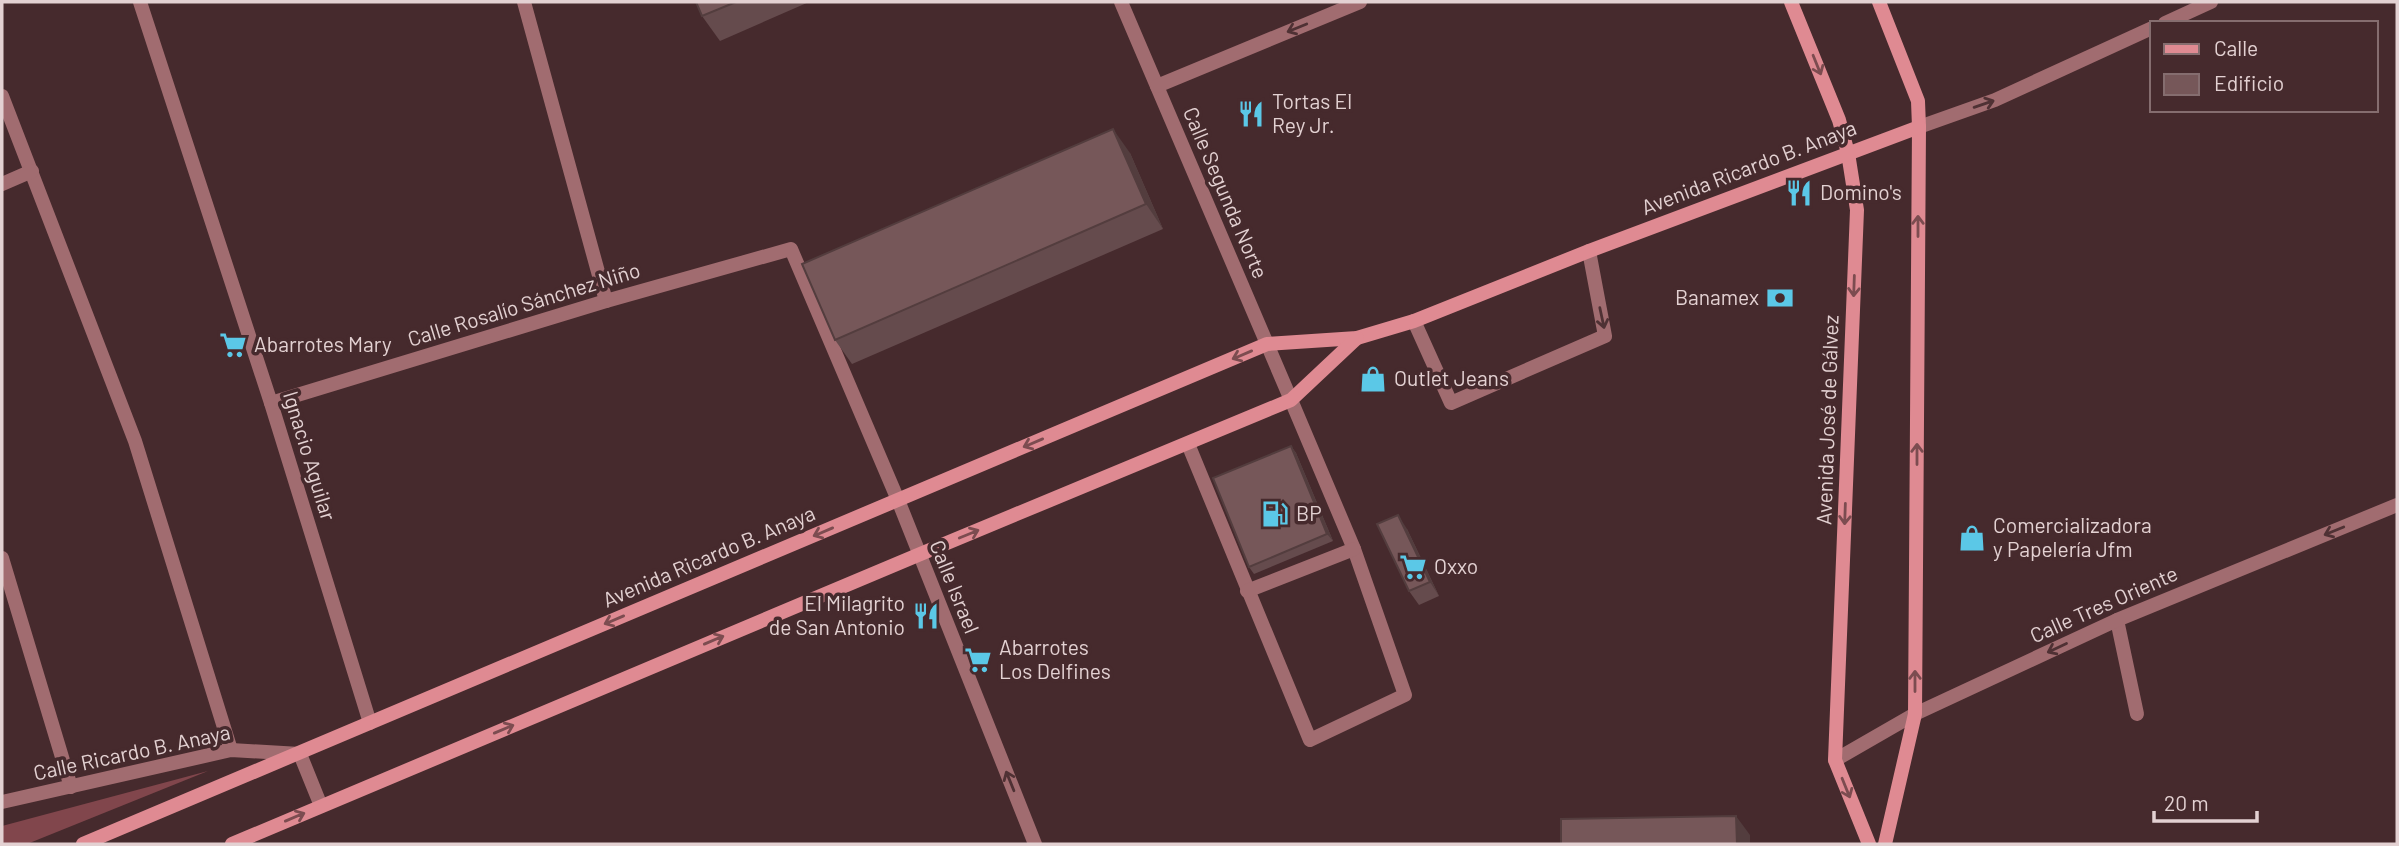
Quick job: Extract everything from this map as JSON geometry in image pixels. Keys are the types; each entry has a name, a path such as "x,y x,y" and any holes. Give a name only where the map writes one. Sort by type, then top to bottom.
{"main road":[{"name":"Avenida José de Gálvez","path":"1791,2 1839,120 1848,153 1857,209 1835,760 1869,844"},
{"path":"1879,2 1918,101 1919,127 1915,714 1885,844"},
{"name":"Avenida Ricardo B. Anaya","path":"83,844 1267,344 1357,338 1414,321 1589,251 1919,127"},
{"name":"Avenida Ricardo B. Anaya","path":"232,844 1291,400 1357,338"}],"street":[{"name":"Ignacio Aguilar","path":"140,2 271,404 370,723"},
{"path":"524,2 606,301"},
{"name":"Calle Segunda Norte","path":"1121,2 1354,549 1405,695 1310,740 1247,591"},
{"path":"1157,86 1360,2"},
{"path":"2169,21 2211,2"},
{"name":"Avenida Ricardo B. Anaya","path":"1919,127 1995,100 2150,30"},
{"path":"2,96 135,441 231,750"},
{"path":"2,184 32,171"},
{"name":"Calle Rosalío Sánchez Niño","path":"271,404 606,301 790,249"},
{"name":"Calle Israel","path":"790,249 898,500 1035,844"},
{"path":"1414,321 1451,403 1605,336 1589,251"},
{"path":"1188,444 1247,591 1354,549"},
{"name":"Calle Tres Oriente","path":"1835,760 1915,714 2117,620 2397,505"},
{"path":"2,558 71,787"},
{"path":"2117,620 2137,714"},
{"name":"Calle Ricardo B. Anaya","path":"2,802 231,750 300,754"},
{"path":"300,754 321,806"}],"shaded area":[{"path":"208,771 27,844 2,844 2,826"}],"building":[{"path":"696,2 736,2 702,16"},
{"path":"1113,129 1146,204 835,340 802,264"},
{"name":"BP","path":"1291,446 1327,534 1249,567 1213,478"},
{"name":"Oxxo","path":"1398,515 1430,582 1409,591 1377,524"},
{"path":"1736,816 1737,844 1561,844 1561,819"}],"place":[{"name":"Tortas El Rey Jr.","path":"1251,114"},
{"name":"Domino's","path":"1799,193"},
{"name":"Banamex","path":"1780,298"},
{"name":"Abarrotes Mary","path":"233,345"},
{"name":"Outlet Jeans","path":"1373,379"},
{"name":"BP","path":"1275,514"},
{"name":"Comercializadora y Papelería Jfm","path":"1972,538"},
{"name":"Oxxo","path":"1413,567"},
{"name":"El Milagrito de San Antonio","path":"926,616"},
{"name":"Abarrotes Los Delfines","path":"978,660"}]}
